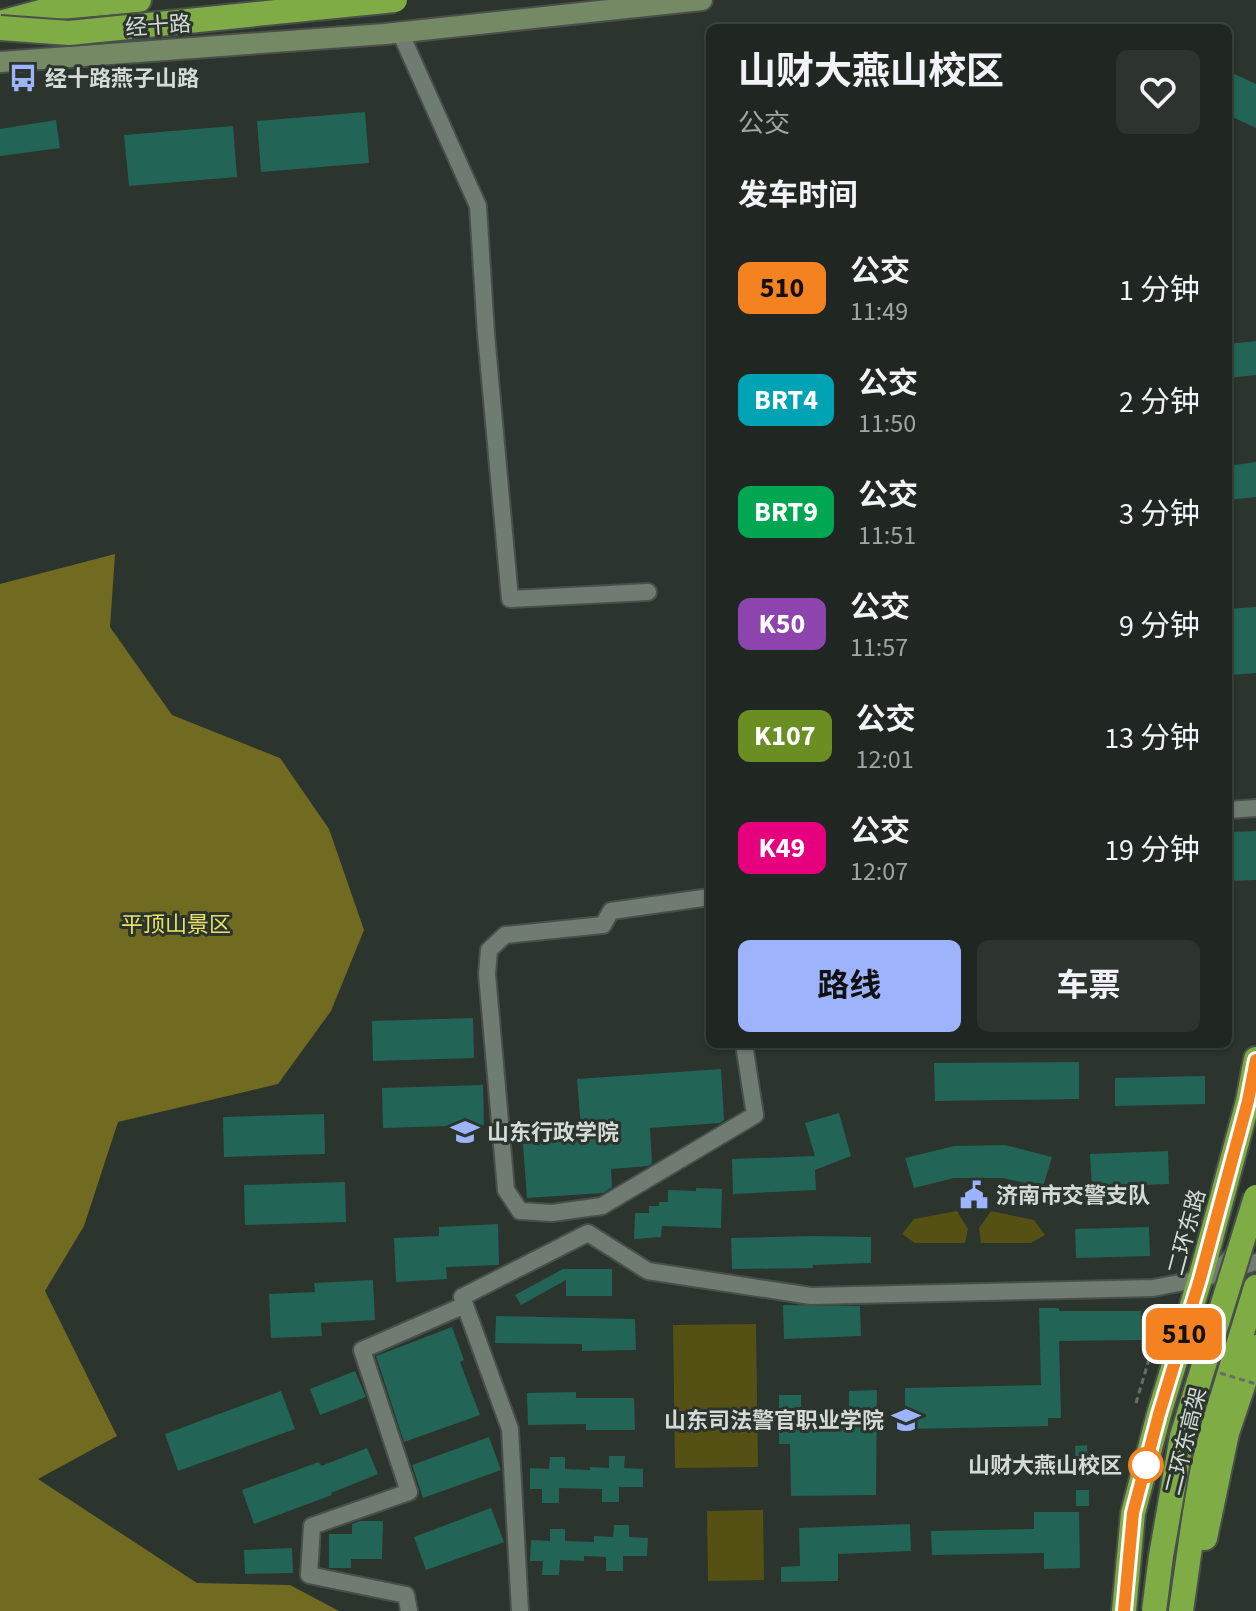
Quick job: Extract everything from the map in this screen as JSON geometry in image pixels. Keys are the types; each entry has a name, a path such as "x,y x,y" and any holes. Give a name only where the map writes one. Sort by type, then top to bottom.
{"highway":[{"name":"经十路","path":"0,25 59,7 139,0"},
{"path":"0,25 69,33 395,0"},
{"name":"二环东路","path":"1124,1611 1133,1513 1253,1091 1256,1059"},
{"name":"二环东高架","path":"1154,1611 1182,1436 1256,1197"},
{"name":"二环东高架","path":"1181,1611 1199,1484 1256,1287"},
{"path":"1192,1611 1227,1433 1256,1347"}],"main road":[{"name":"经十路","path":"0,62 400,32 702,0"}],"street":[{"path":"400,32 478,206 486,334 510,599 648,592"},
{"path":"1232,810 1256,808"},
{"path":"706,898 611,911 603,925 505,935 489,950 487,974 506,1190 520,1211 552,1213 602,1206 755,1115 745,1048"},
{"path":"520,1611 510,1429 462,1297 588,1233 648,1271 811,1296 1153,1288 1200,1279 1256,1262"},
{"path":"409,1611 406,1595 309,1575 312,1526 409,1492 362,1350 465,1305"}],"lane":[{"path":"1200,1279 1256,1231"}],"path":[{"path":"1136,1403 1164,1309"}],"shaded area":[{"path":"957,1211 968,1229 965,1243 915,1243 902,1234 914,1219"},
{"path":"991,1211 1034,1220 1045,1235 1031,1243 981,1243 979,1228"},
{"path":"756,1324 758,1467 675,1468 673,1325"},
{"path":"763,1510 764,1580 708,1581 707,1511"}],"green space":[{"name":"平顶山景区","path":"115,554 110,627 172,715 280,758 329,829 364,930 331,1011 278,1084 118,1122 84,1226 45,1291 117,1436 38,1479 197,1583 290,1585 339,1611 0,1611 0,584"}],"building":[{"path":"1232,73 1256,84 1256,128 1232,117"},
{"path":"365,112 369,163 261,172 257,121"},
{"path":"56,120 60,148 0,156 0,129"},
{"path":"233,126 237,177 129,186 124,135"},
{"path":"1256,341 1256,375 1232,378 1232,344"},
{"path":"1256,462 1256,497 1232,500 1232,465"},
{"path":"1256,607 1256,673 1232,675 1232,609"},
{"path":"1256,831 1256,880 1232,881 1232,832"},
{"path":"473,1018 474,1058 373,1061 372,1021"},
{"path":"1079,1062 1079,1099 935,1101 934,1063"},
{"path":"721,1069 724,1120 720,1123 650,1128 652,1163 611,1169 612,1187 603,1193 527,1198 523,1144 582,1140 577,1079"},
{"path":"1205,1076 1205,1104 1115,1106 1115,1078"},
{"path":"483,1085 484,1125 383,1128 382,1088"},
{"path":"839,1113 851,1156 815,1170 816,1190 733,1194 732,1159 815,1156 805,1123"},
{"path":"324,1114 325,1154 224,1157 223,1117"},
{"path":"1005,1145 1052,1157 1043,1187 1003,1178 954,1178 914,1188 905,1158 954,1146"},
{"path":"1168,1151 1169,1184 1092,1187 1090,1154"},
{"path":"345,1182 346,1222 245,1225 244,1185"},
{"path":"696,1188 722,1189 721,1228 662,1226 661,1237 634,1239 635,1213 649,1213 649,1206 668,1202 668,1190 696,1191"},
{"path":"498,1224 499,1265 446,1267 447,1279 396,1282 394,1238 439,1236 439,1227"},
{"path":"1149,1227 1150,1256 1076,1258 1075,1229"},
{"path":"871,1237 871,1263 813,1265 813,1268 732,1269 731,1238"},
{"path":"563,1269 612,1269 612,1296 566,1296 566,1280 521,1305 515,1295"},
{"path":"373,1280 375,1320 321,1323 322,1336 271,1338 269,1294 315,1292 314,1283"},
{"path":"783,1305 860,1306 861,1336 784,1339"},
{"path":"1039,1308 1059,1308 1059,1311 1141,1311 1141,1340 1059,1341 1061,1418 1048,1418 1048,1426 905,1429 905,1388 1041,1385"},
{"path":"496,1316 635,1319 636,1350 582,1351 582,1344 495,1343"},
{"path":"452,1327 464,1360 460,1362 480,1415 404,1442 376,1356"},
{"path":"355,1371 366,1397 320,1415 310,1389"},
{"path":"877,1390 876,1495 791,1496 790,1444 779,1444 779,1395 801,1395 801,1427 849,1426 849,1391"},
{"path":"281,1391 295,1429 178,1471 165,1434"},
{"path":"576,1392 576,1398 634,1398 635,1430 586,1430 586,1424 528,1425 527,1393"},
{"path":"489,1437 501,1470 423,1498 412,1465"},
{"path":"1087,1445 1088,1466 1076,1466 1075,1446"},
{"path":"367,1448 378,1474 254,1524 242,1490 319,1462 321,1466"},
{"path":"609,1456 625,1456 624,1468 643,1469 643,1487 619,1487 619,1502 602,1502 602,1489 559,1488 559,1503 542,1503 542,1489 530,1489 530,1468 549,1469 550,1457 565,1457 565,1469 590,1470 590,1467 609,1468"},
{"path":"1076,1490 1089,1490 1089,1506 1076,1506"},
{"path":"491,1508 504,1542 426,1570 414,1537"},
{"path":"1034,1512 1079,1512 1080,1568 1044,1569 1044,1553 932,1555 931,1531 1034,1529"},
{"path":"383,1521 382,1559 351,1559 351,1568 329,1568 329,1534 352,1534 352,1524"},
{"path":"910,1524 911,1551 838,1554 838,1581 781,1582 781,1567 800,1566 799,1528"},
{"path":"614,1525 629,1525 629,1537 648,1538 647,1556 623,1556 623,1571 606,1571 606,1557 584,1556 584,1561 560,1560 559,1575 542,1575 543,1561 530,1561 531,1540 550,1541 550,1529 565,1529 565,1541 594,1542 594,1536 613,1537"},
{"path":"292,1548 293,1573 245,1574 244,1550"}],"bus line":[{"name":"510","path":"1124,1611 1133,1513 1200,1279 1248,1101 1256,1060"}],"place":[{"name":"经十路燕子山路","path":"23,78"},
{"name":"山东行政学院","path":"465,1132"},
{"name":"济南市交警支队","path":"974,1195"},
{"name":"山东司法警官职业学院","path":"906,1420"},
{"name":"山财大燕山校区","path":"1146,1465"}]}
